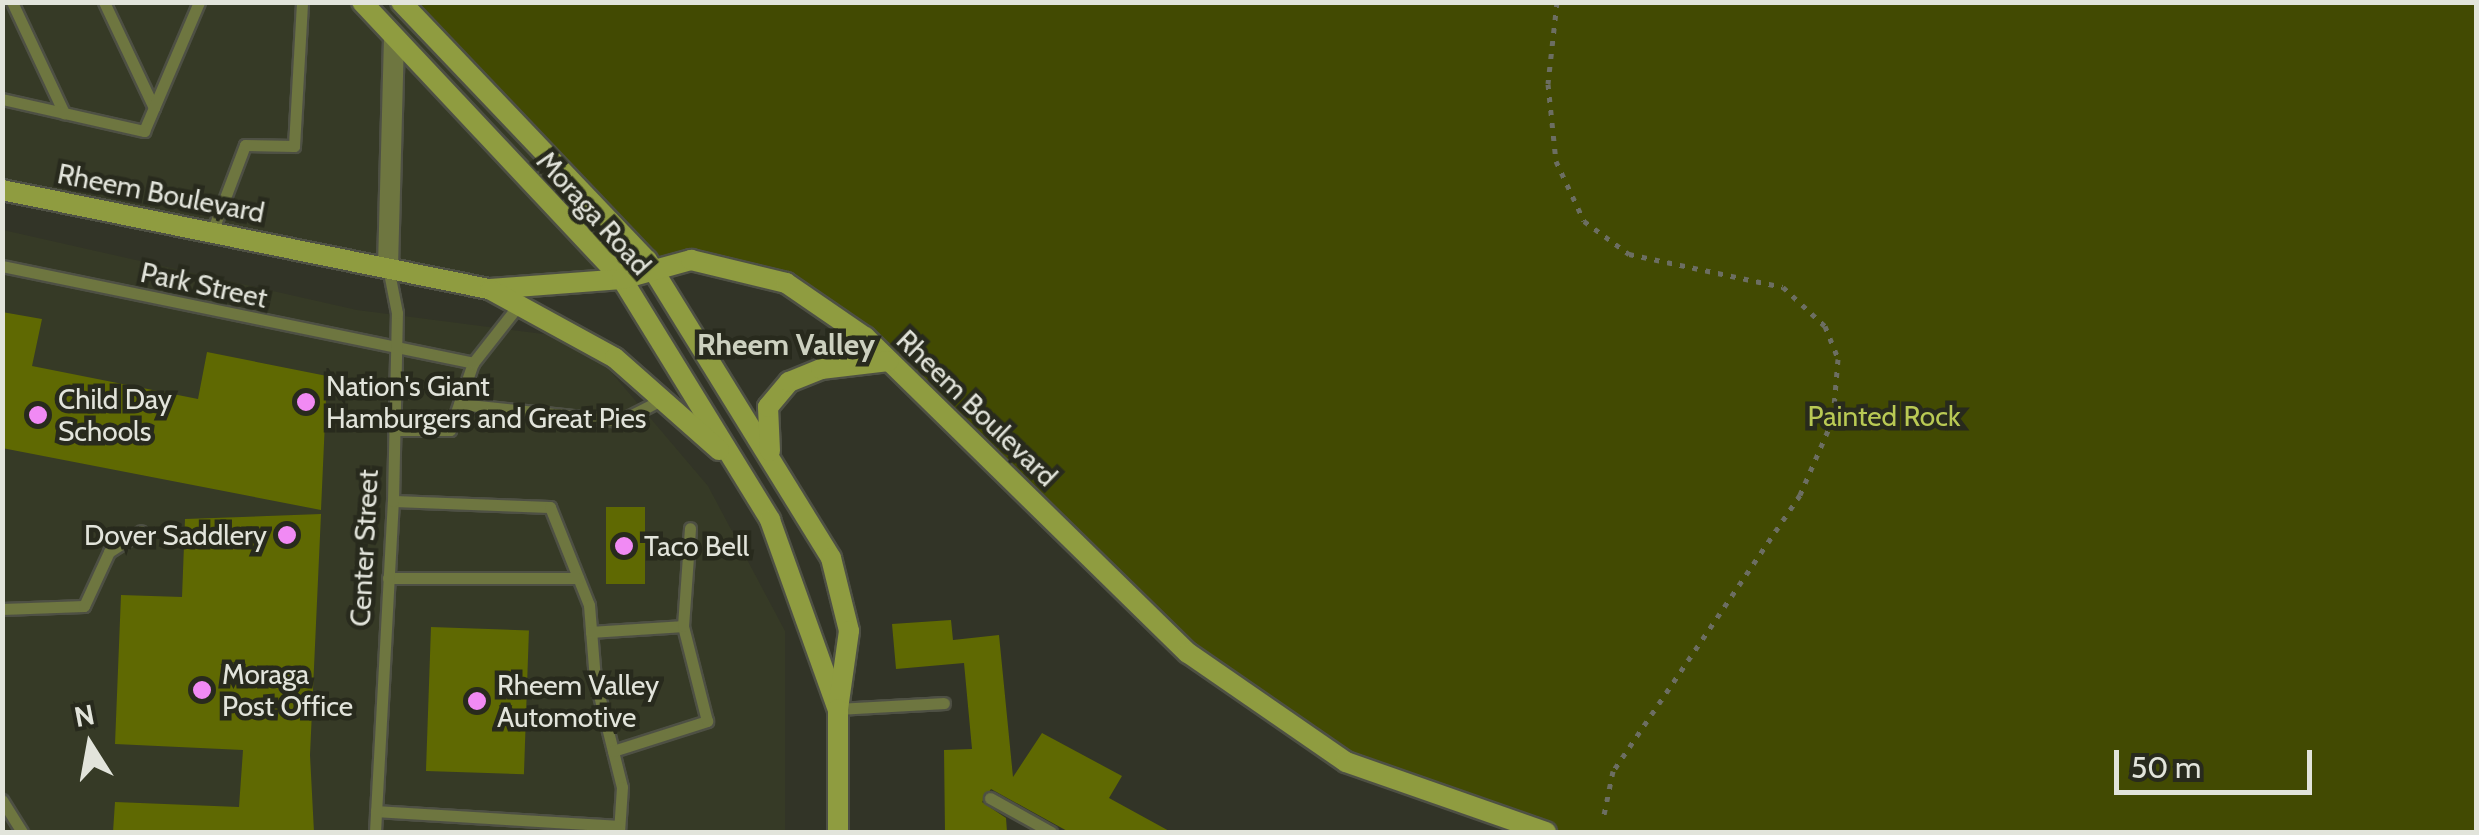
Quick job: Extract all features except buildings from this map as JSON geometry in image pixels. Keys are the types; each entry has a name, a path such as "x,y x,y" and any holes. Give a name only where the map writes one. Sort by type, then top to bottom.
{"main road":[{"name":"Moraga Road","path":"362,2 622,279 734,462 796,577 838,709"},
{"name":"Moraga Road","path":"401,2 651,268 770,453 831,558 848,630 838,709 838,832"},
{"name":"Rheem Boulevard","path":"2,190 490,289 622,279 691,260 786,283 889,361 1188,653 1346,762 1546,832"},
{"path":"490,289 517,307 570,330 666,397 734,462"},
{"path":"770,453 768,407 790,382 821,369 889,361"}],"street":[{"path":"388,267 394,40"}],"lane":[{"path":"12,2 64,113"},
{"path":"104,2 154,108"},
{"path":"212,232 245,144 294,146 302,2"},
{"path":"2,100 144,131 196,5"},
{"name":"Park Street","path":"2,266 396,352 472,363"},
{"name":"Center Street","path":"375,832 393,501 396,352 388,267"},
{"path":"394,430 450,430 472,363 517,307"},
{"path":"459,404 620,422 666,397"},
{"path":"376,811 619,829 613,750 591,632 578,578 550,507 393,501"},
{"path":"613,750 708,721 683,626 690,528"},
{"path":"2,609 84,606 110,552 141,530"},
{"path":"388,578 578,578"},
{"path":"591,632 683,626"},
{"path":"838,709 944,703"},
{"path":"990,798 1051,832"},
{"path":"2,800 22,832"}],"path":[{"path":"1557,2 1548,84 1556,162 1584,221 1629,254 1783,287 1826,326 1838,359 1833,419 1800,495 1613,771 1604,814"}],"shaded area":[{"path":"2,3 401,3 651,268 527,291 3,190"},
{"path":"3,230 357,310 583,339 708,486 785,631 785,832 3,832"}],"green space":[{"name":"Painted Rock","path":"401,3 2476,3 2476,832 1546,832 1346,762 1188,653 821,304 723,267 651,268"}],"place":[{"name":"Nation's Giant Hamburgers and Great Pies","path":"306,402"},
{"name":"Child Day Schools","path":"38,415"},
{"name":"Dover Saddlery","path":"287,535"},
{"name":"Taco Bell","path":"624,546"},
{"name":"Moraga Post Office","path":"202,690"},
{"name":"Rheem Valley Automotive","path":"477,701"}],"district":[{"name":"Rheem Valley","path":"786,345"}]}
